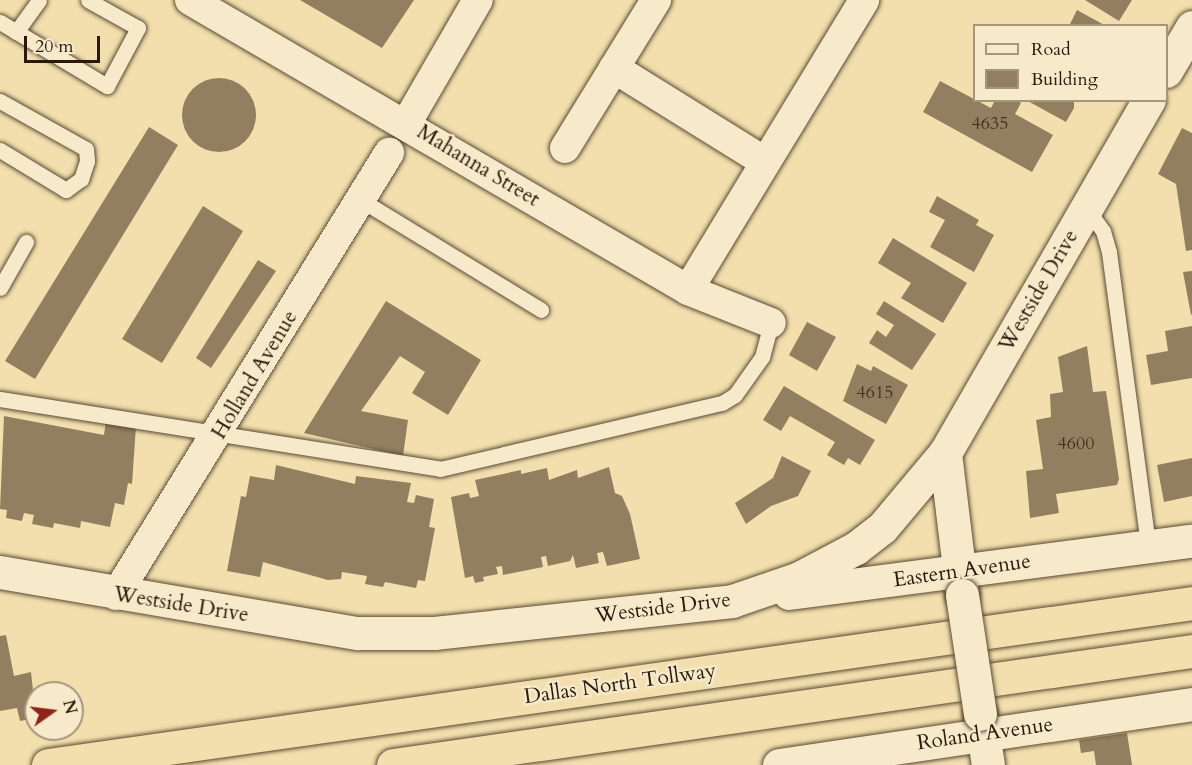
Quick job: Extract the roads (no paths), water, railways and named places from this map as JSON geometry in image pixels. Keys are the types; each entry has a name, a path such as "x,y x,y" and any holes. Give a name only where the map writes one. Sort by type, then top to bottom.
{"highway":[{"name":"Dallas North Tollway","path":"48,765 1192,603"},
{"path":"393,765 1192,651"}],"street":[{"name":"Mahanna Street","path":"190,0 688,290 771,323"},
{"path":"406,124 478,0"},
{"path":"565,148 657,0"},
{"path":"688,290 864,0"},
{"path":"1168,69 1192,27"},
{"path":"614,68 765,162"},
{"name":"Westside Drive","path":"0,572 116,595 358,633 434,633 732,601 799,578 856,548 882,528 945,453 1148,102"},
{"name":"Holland Avenue","path":"116,595 221,432 390,153"},
{"path":"945,453 960,583 983,738"},
{"name":"Eastern Avenue","path":"732,601 960,583 1148,546 1192,541"},
{"name":"Roland Avenue","path":"779,765 983,738 1192,704"}],"lane":[{"path":"16,32 39,0"},
{"path":"0,22 107,86 138,28 88,0"},
{"path":"0,101 86,149 87,161 81,178 66,190 0,150"},
{"path":"361,200 541,310"},
{"path":"1087,209 1103,231 1109,252 1148,546"},
{"path":"0,288 26,242"},
{"path":"0,399 221,432 397,465 440,469 722,403 735,395 762,357 771,323"}]}
